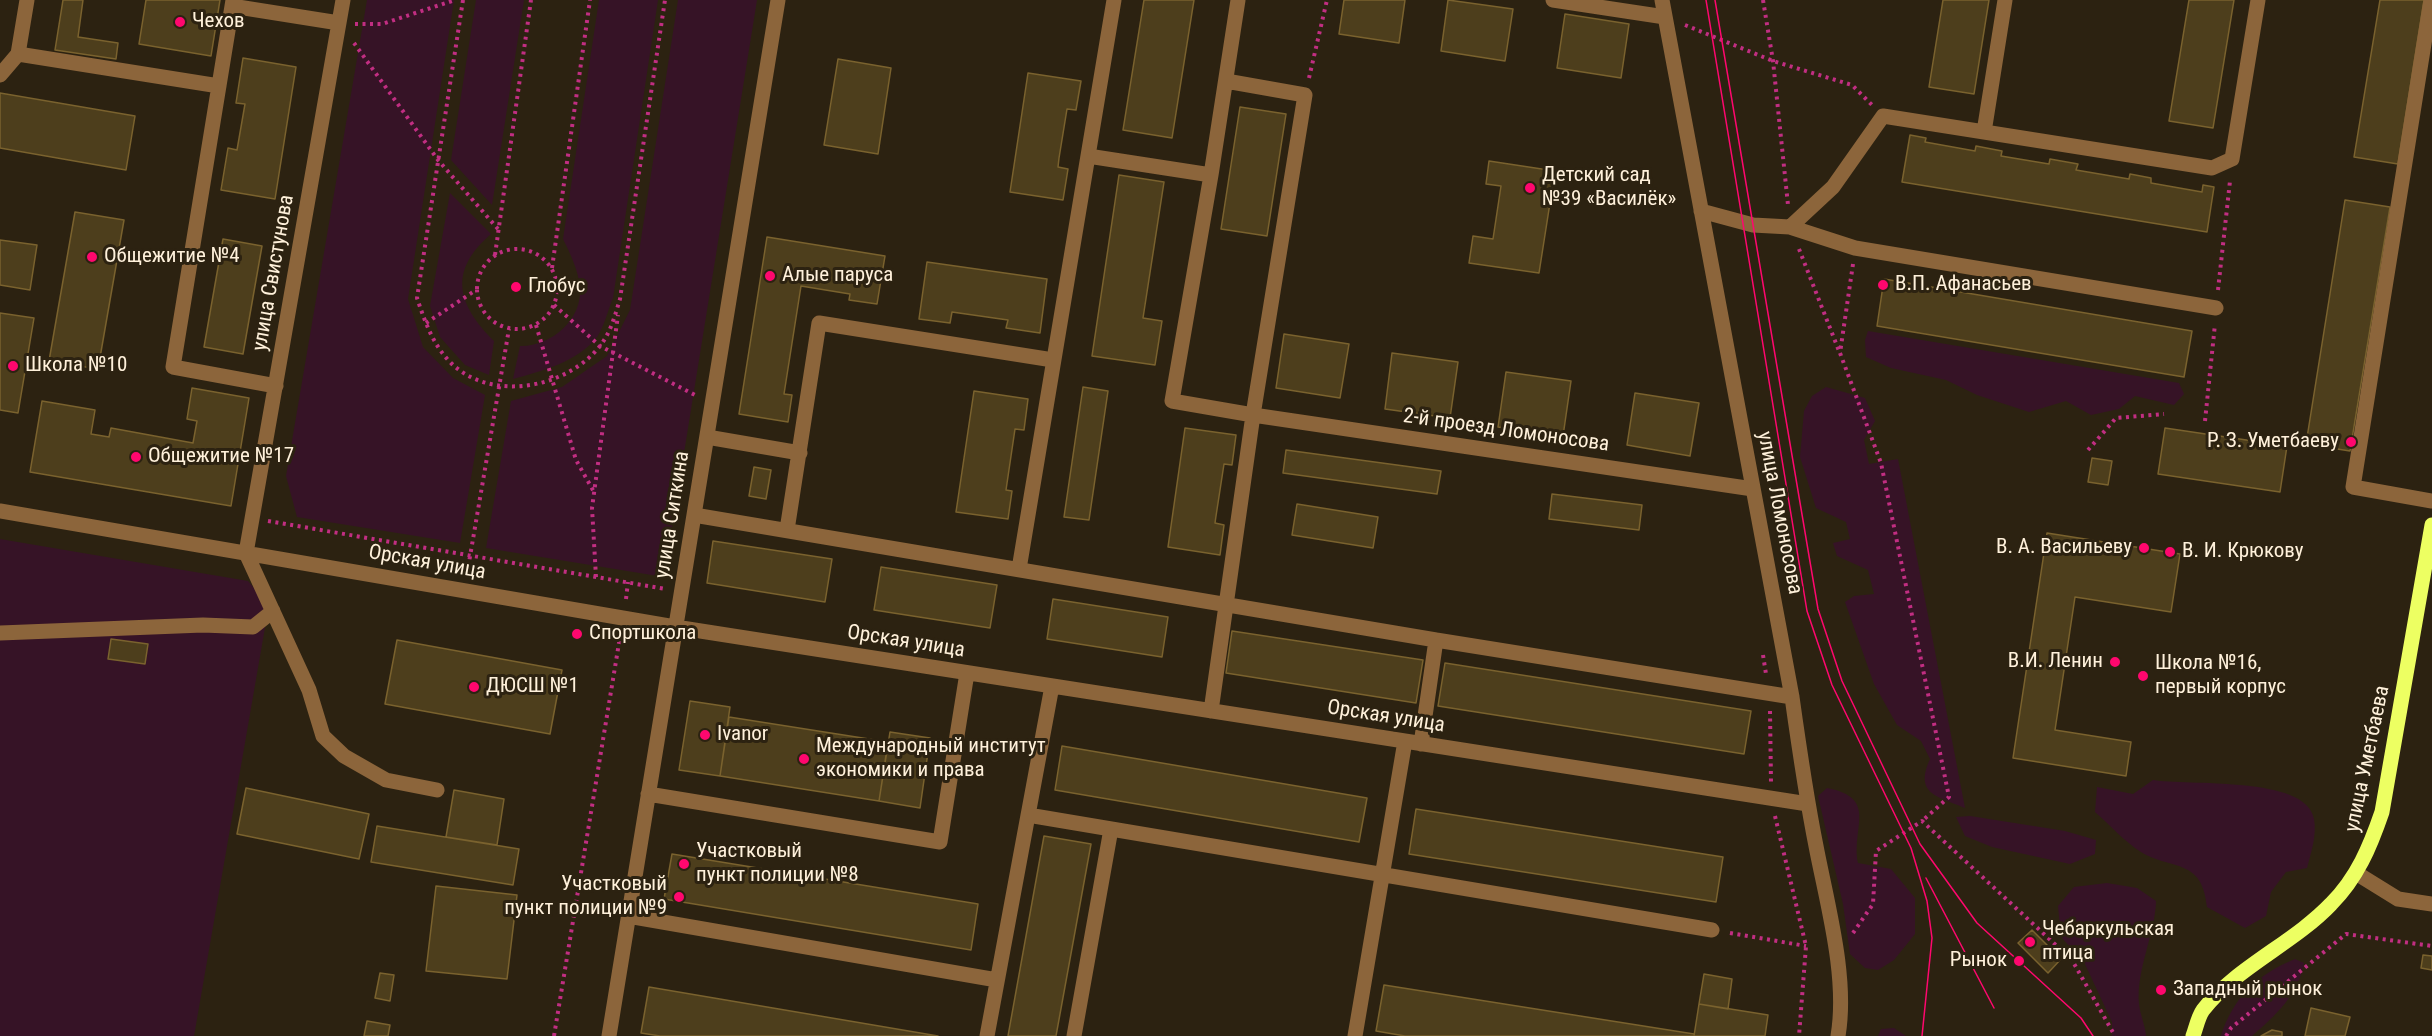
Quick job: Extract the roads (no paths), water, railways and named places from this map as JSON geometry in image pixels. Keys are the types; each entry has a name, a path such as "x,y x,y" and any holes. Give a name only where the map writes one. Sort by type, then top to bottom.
{"main road":[{"name":"улица Уметбаева","path":"2193,1036 2202,1011 2231,983 2331,904 2356,873 2371,846 2382,812 2429,568 2432,525"}],"street":[{"path":"0,75 18,54 27,0"},
{"name":"улица Свистунова","path":"246,553 344,0"},
{"name":"улица Ситкина","path":"609,1036 778,0"},
{"path":"1019,569 1114,0"},
{"path":"1088,156 1211,175 1238,0"},
{"path":"1553,0 1665,17"},
{"name":"улица Ломоносова","path":"1662,0 1792,697 1808,804 1834,940 1840,993 1838,1036"},
{"path":"1984,132 2005,0"},
{"path":"1790,226 1833,187 1883,116 2211,168 2232,159 2258,0"},
{"path":"2431,0 2353,487 2432,501"},
{"path":"276,386 172,367 232,3 339,23"},
{"path":"18,54 219,86"},
{"path":"1211,711 1228,605 1253,415 1305,95 1226,81"},
{"name":"2-й проезд Ломоносова","path":"1211,175 1172,401 1753,489"},
{"path":"1701,211 1753,225 1790,226 1855,248 2216,308"},
{"path":"787,530 819,323 1053,360"},
{"path":"707,437 800,453"},
{"name":"Орская улица","path":"0,511 675,627 1808,804"},
{"path":"694,515 1436,640 1792,697"},
{"path":"246,553 309,690 323,736 344,756 386,780 437,790"},
{"path":"0,633 202,625 253,627 273,611"},
{"path":"1421,744 1436,640"},
{"path":"648,794 940,842 967,673"},
{"path":"987,1036 1052,686"},
{"path":"1355,1036 1405,741"},
{"path":"1028,815 1712,930"},
{"path":"1074,1036 1111,829"},
{"path":"2356,873 2398,899 2432,904"},
{"path":"628,916 997,980"}],"tram line":[{"path":"1706,0 1807,611 1832,685 1911,848 1927,901 1932,938 1922,1036"},
{"path":"1715,0 1818,609 1842,681 1920,844 1977,923 2081,1018 2093,1036"},
{"path":"1926,878 1994,1008"}],"place":[{"name":"Чехов","path":"180,22"},
{"name":"Детский сад №39 «Василёк»","path":"1530,188"},
{"name":"Общежитие №4","path":"92,257"},
{"name":"Алые паруса","path":"770,276"},
{"name":"В.П. Афанасьев","path":"1883,285"},
{"name":"Глобус","path":"516,287"},
{"name":"Школа №10","path":"13,366"},
{"name":"Р. З. Уметбаеву","path":"2351,442"},
{"name":"Общежитие №17","path":"136,457"},
{"name":"В. А. Васильеву","path":"2144,548"},
{"name":"В. И. Крюкову","path":"2170,552"},
{"name":"Спортшкола","path":"577,634"},
{"name":"В.И. Ленин","path":"2115,662"},
{"name":"Школа №16, первый корпус","path":"2143,676"},
{"name":"ДЮСШ №1","path":"474,687"},
{"name":"Ivanor","path":"705,735"},
{"name":"Международный институт экономики и права","path":"804,759"},
{"name":"Участковый пункт полиции №8","path":"684,864"},
{"name":"Участковый пункт полиции №9","path":"679,897"},
{"name":"Чебаркульская птица","path":"2030,942"},
{"name":"Рынок","path":"2019,961"},
{"name":"Западный рынок","path":"2161,990"}]}
